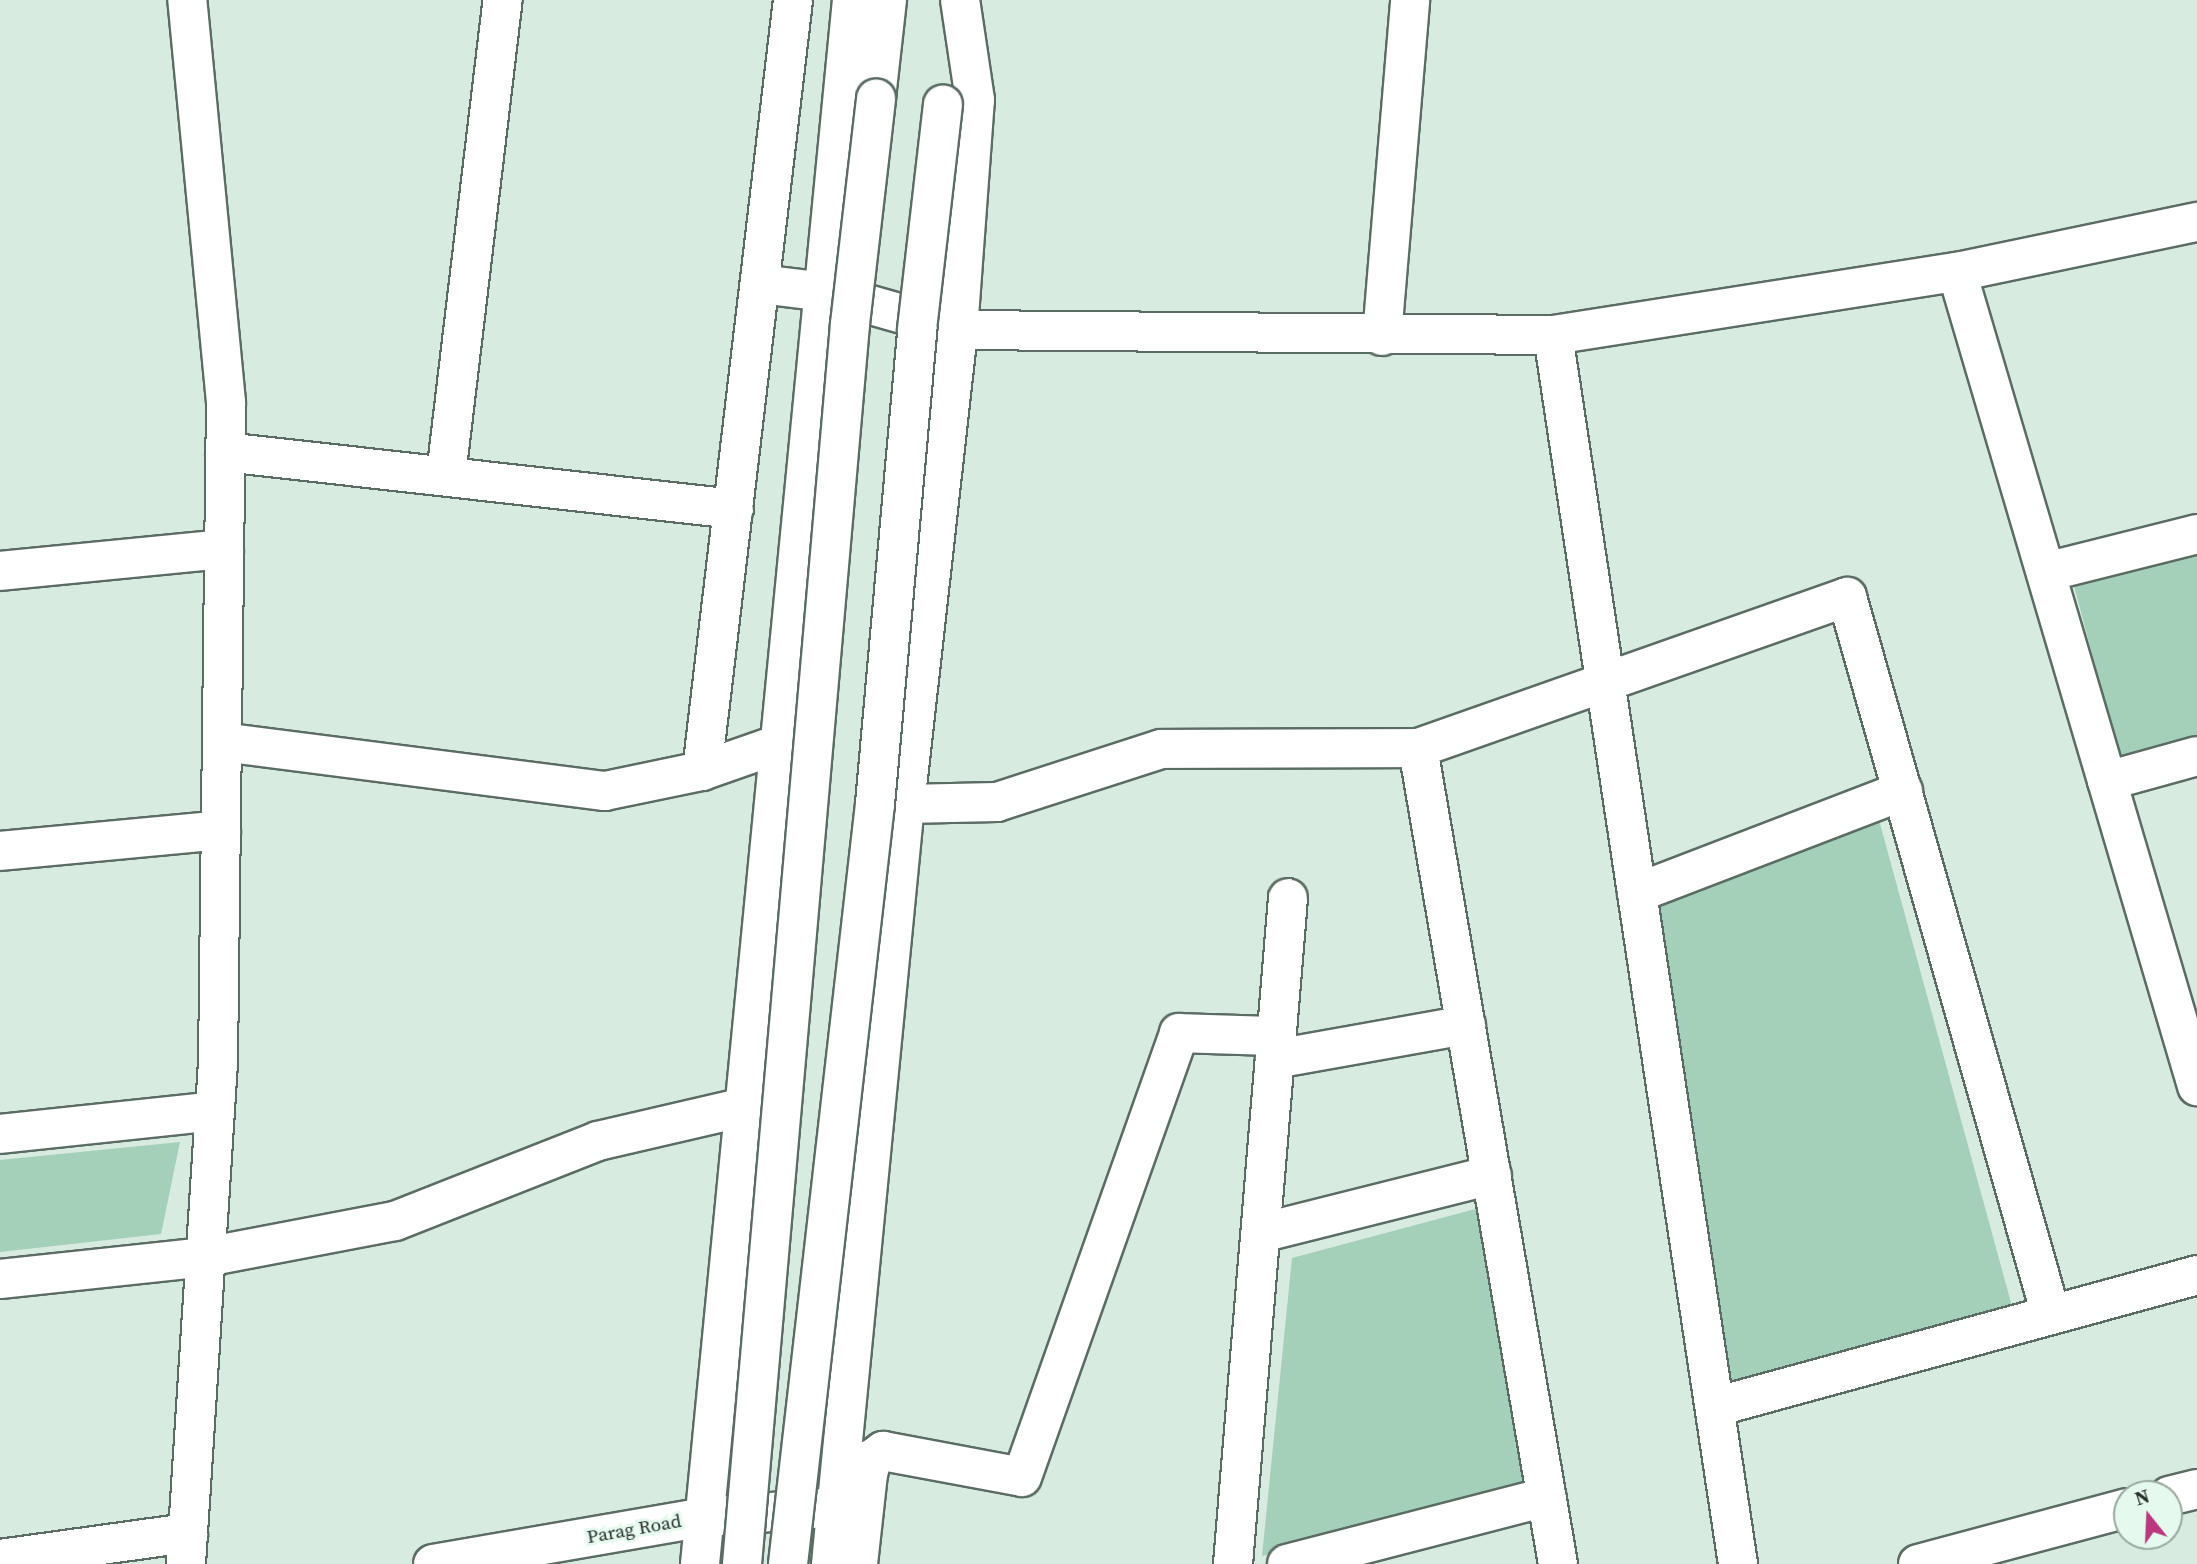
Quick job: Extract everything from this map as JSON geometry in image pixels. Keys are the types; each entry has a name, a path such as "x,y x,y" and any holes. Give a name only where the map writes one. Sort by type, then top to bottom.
{"street":[{"path":"0,1559 187,1548 215,1111 226,402 187,0"},
{"path":"446,475 503,0"},
{"path":"702,771 793,0"},
{"path":"701,1564 852,0"},
{"path":"742,1564 850,324 887,0"},
{"path":"788,1564 875,804 918,329 957,0"},
{"path":"831,1564 905,804 958,330 975,100 957,0"},
{"path":"1382,336 1410,0"},
{"path":"760,284 825,292 958,330 1382,336 1553,335 1957,272 2197,222"},
{"path":"1957,272 2195,1074"},
{"path":"1553,335 1738,1564"},
{"path":"225,452 734,509"},
{"path":"2046,572 2197,534"},
{"path":"0,572 224,549"},
{"path":"905,804 997,802 1161,749 1418,748 1605,679 1847,597 2051,1315"},
{"path":"222,742 605,791 702,771 779,744"},
{"path":"1418,748 1558,1564"},
{"path":"2107,781 2197,756"},
{"path":"1637,893 1903,791"},
{"path":"0,851 221,830"},
{"path":"1233,1564 1288,898"},
{"path":"858,1564 868,1474 872,1459 883,1451 1022,1477 1179,1034 1276,1048 1466,1025"},
{"path":"0,1279 206,1257 396,1221 598,1141 744,1107"},
{"path":"0,1134 215,1111"},
{"path":"1261,1233 1492,1175"},
{"path":"1715,1407 2197,1275"},
{"path":"1287,1564 1547,1497"},
{"name":"Parag Road","path":"433,1564 705,1517 837,1507"},
{"path":"1918,1564 2113,1512"}],"green space":[{"path":"2197,549 2197,752 2123,771 2073,582"},
{"path":"1879,820 2016,1321 1730,1400 1659,905"},
{"path":"180,1142 161,1234 0,1252 0,1160"},
{"path":"1479,1208 1523,1483 1262,1556 1292,1258"}]}
